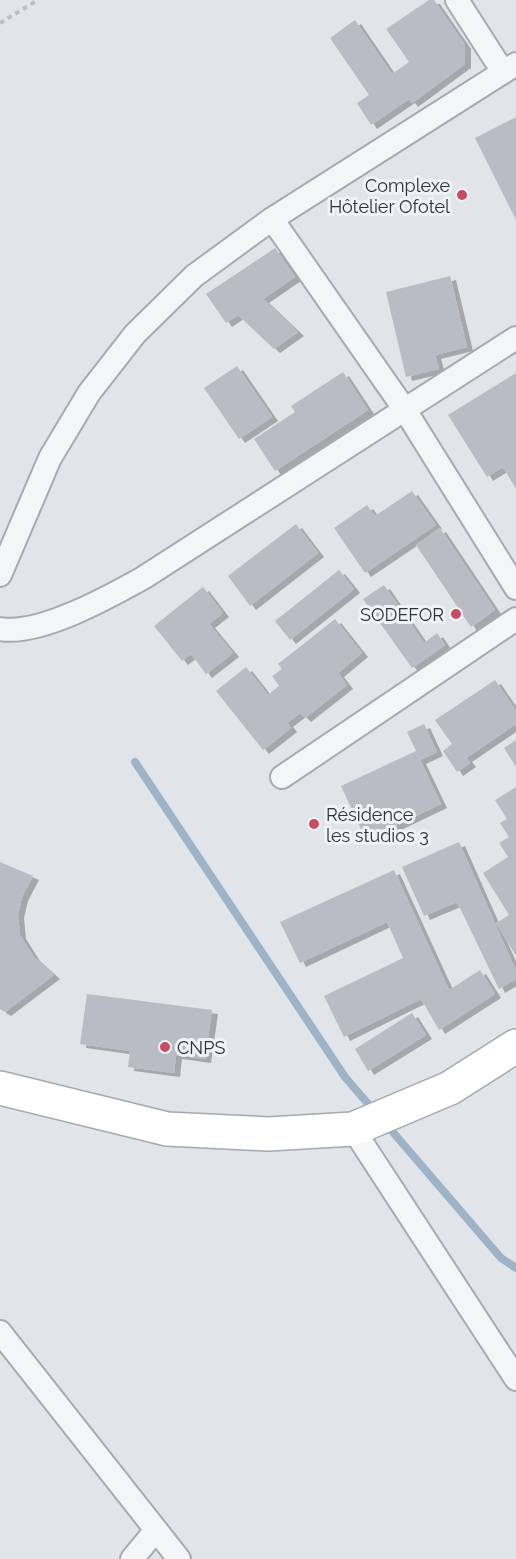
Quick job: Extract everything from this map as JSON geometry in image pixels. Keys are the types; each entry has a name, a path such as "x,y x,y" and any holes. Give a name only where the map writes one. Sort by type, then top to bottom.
{"main road":[{"path":"0,1088 167,1129 269,1134 353,1129 450,1088 516,1046"}],"street":[{"path":"0,575 50,458 89,393 135,334 194,276 272,219 509,68 457,0"},
{"path":"272,219 405,410 516,588"},
{"path":"0,629 8,630 42,624 97,604 143,578 516,338"},
{"path":"282,777 516,619"},
{"path":"353,1129 516,1379"},
{"path":"0,1332 179,1559"},
{"path":"132,1559 156,1530"}],"path":[{"path":"0,23 38,0"}],"building":[{"path":"429,0 434,0 465,45 465,64 412,103 409,99 371,125 357,103 369,95 330,38 355,20 392,74 409,62 386,29"},
{"path":"516,117 516,220 475,138"},
{"path":"275,248 295,277 263,299 298,332 274,349 238,315 226,323 206,294"},
{"path":"450,276 467,347 435,355 439,369 406,377 386,292"},
{"path":"237,366 272,417 239,439 204,388"},
{"path":"343,372 368,410 275,471 254,439 295,412 291,406"},
{"path":"516,373 516,489 503,467 487,477 448,415"},
{"path":"412,491 436,525 365,573 334,528 367,505 375,516"},
{"path":"296,524 318,553 250,606 228,576"},
{"path":"440,528 495,610 471,627 416,545"},
{"path":"339,570 354,589 290,640 275,621"},
{"path":"384,585 424,643 437,633 445,645 412,668 363,599"},
{"path":"203,587 223,613 209,624 233,653 206,674 191,654 182,661 154,626"},
{"path":"335,619 362,653 338,673 347,685 305,718 300,713 287,723 291,728 263,750 216,691 246,667 268,695 279,686 272,676 282,669 278,664"},
{"path":"495,680 516,711 516,724 466,758 470,763 457,772 443,751 452,744 435,720"},
{"path":"424,724 437,752 420,760 441,804 366,840 341,786 416,751 407,732"},
{"path":"516,740 516,767 504,748"},
{"path":"516,787 516,956 496,923 509,915 483,873 508,857 499,843 509,837 500,823 507,819 495,800"},
{"path":"459,842 516,971 516,979 499,989 457,902 424,916 402,867"},
{"path":"0,862 33,876 22,897 18,914 20,935 34,957 54,975 5,1012 0,1009"},
{"path":"394,870 449,990 480,970 495,994 439,1030 421,999 344,1037 324,996 403,958 387,922 300,963 280,922"},
{"path":"87,994 212,1010 205,1059 176,1055 174,1073 128,1067 130,1051 80,1044"},
{"path":"412,1013 426,1035 368,1071 355,1049"}],"waterway":[{"path":"135,762 345,1077 375,1112"},
{"path":"385,1123 501,1258 516,1268"}],"place":[{"name":"Complexe Hôtelier Ofotel","path":"462,195"},
{"name":"SODEFOR","path":"456,614"},
{"name":"Résidence les studios 3","path":"314,824"},
{"name":"CNPS","path":"165,1047"}]}
